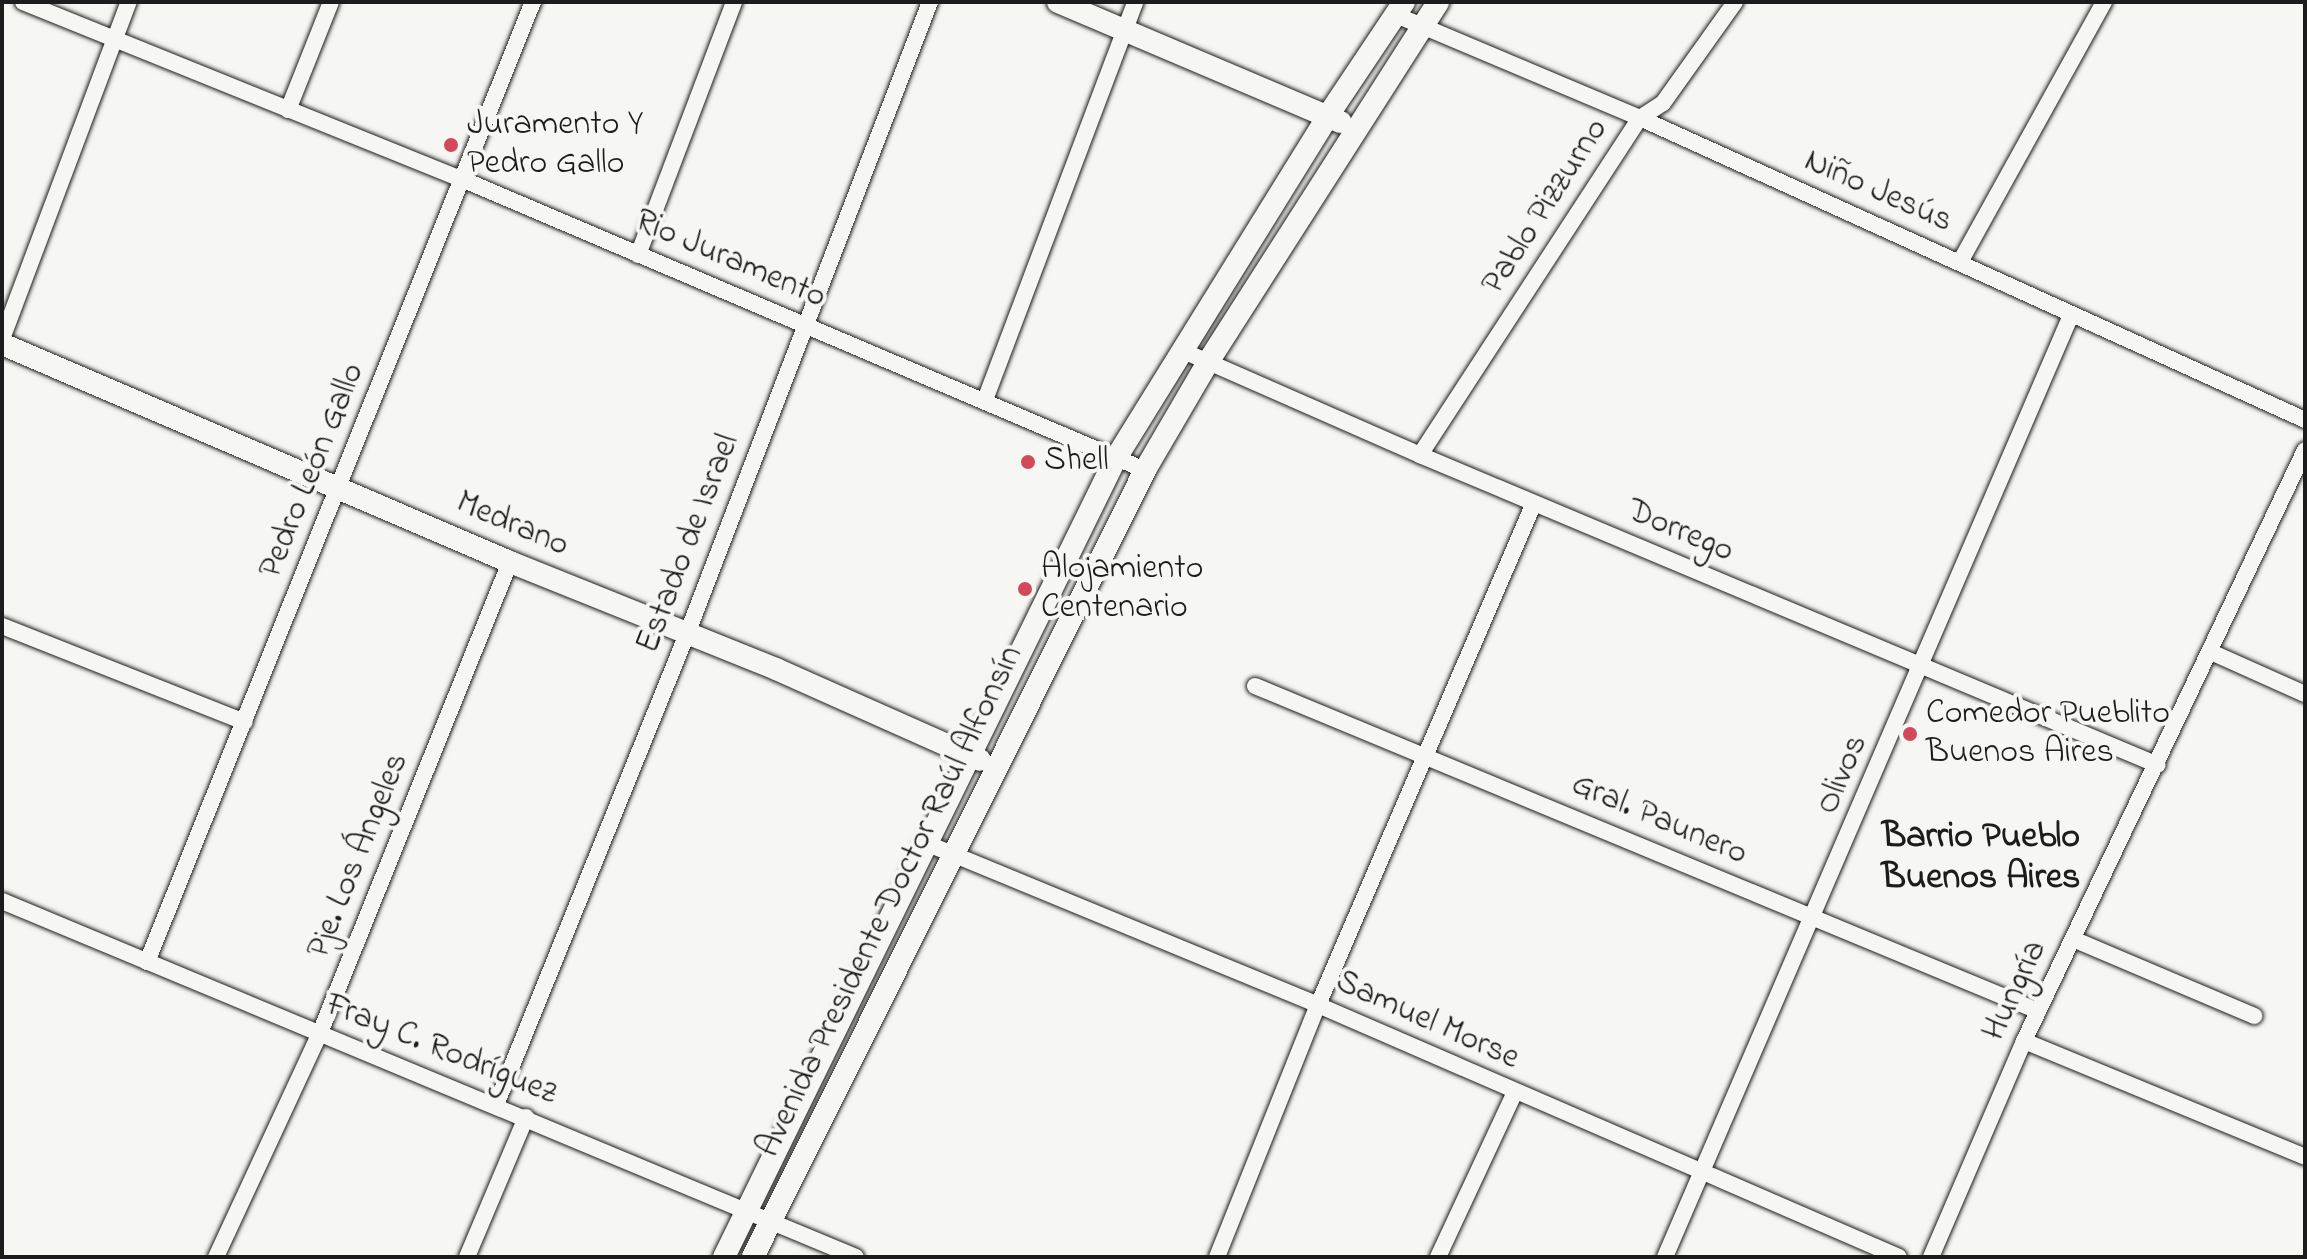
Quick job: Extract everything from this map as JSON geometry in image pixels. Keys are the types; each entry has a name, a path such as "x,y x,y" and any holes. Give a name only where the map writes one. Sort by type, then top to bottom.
{"main road":[{"path":"1058,2 1329,114 1356,131"},
{"name":"Avenida Presidente Doctor Raúl Alfonsín","path":"753,1257 1145,470 1208,362 1438,2"},
{"name":"Avenida Presidente Doctor Raúl Alfonsín","path":"724,1257 1116,458 1329,114 1400,9"},
{"name":"Medrano","path":"2,342 510,562 776,669 996,767"}],"street":[{"name":"Rio Juramento","path":"23,2 464,180 1145,470"},
{"path":"2,342 129,2"},
{"path":"288,110 331,2"},
{"name":"Pedro León Gallo","path":"147,962 533,2"},
{"path":"638,255 734,2"},
{"name":"Estado de Israel","path":"496,1105 687,634 930,2"},
{"path":"985,400 1135,2"},
{"name":"Pablo Pizzurno","path":"1420,455 1640,118 1663,103 1735,2"},
{"path":"1960,262 2104,2"},
{"name":"Niño Jesús","path":"1400,9 1423,27 1640,118 2305,420"},
{"name":"Olivos","path":"1665,1257 1922,667 2071,315"},
{"name":"Dorrego","path":"1181,350 1420,455 2158,765"},
{"name":"Hungría","path":"1931,1257 2024,1041 2158,765 2305,450"},
{"path":"1217,1257 1318,1005 1534,503"},
{"name":"Pje. Los Ángeles","path":"216,1257 320,1033 510,562"},
{"path":"2,626 245,722"},
{"path":"2211,652 2305,694"},
{"name":"Gral. Paunero","path":"1255,686 2038,1011"},
{"name":"Samuel Morse","path":"928,844 1318,1005 1899,1257"},
{"name":"Fray C. Rodríguez","path":"2,901 856,1257"},
{"path":"2073,939 2254,1016"},
{"path":"2024,1041 2305,1157"},
{"path":"1438,1257 1515,1092"},
{"path":"467,1257 526,1117"}],"place":[{"name":"Juramento Y Pedro Gallo","path":"451,145"},
{"name":"Shell","path":"1028,462"},
{"name":"Alojamiento Centenario","path":"1025,589"},
{"name":"Comedor Pueblito Buenos Aires","path":"1910,734"}],"district":[{"name":"Barrio Pueblo Buenos Aires","path":"1981,858"}]}
